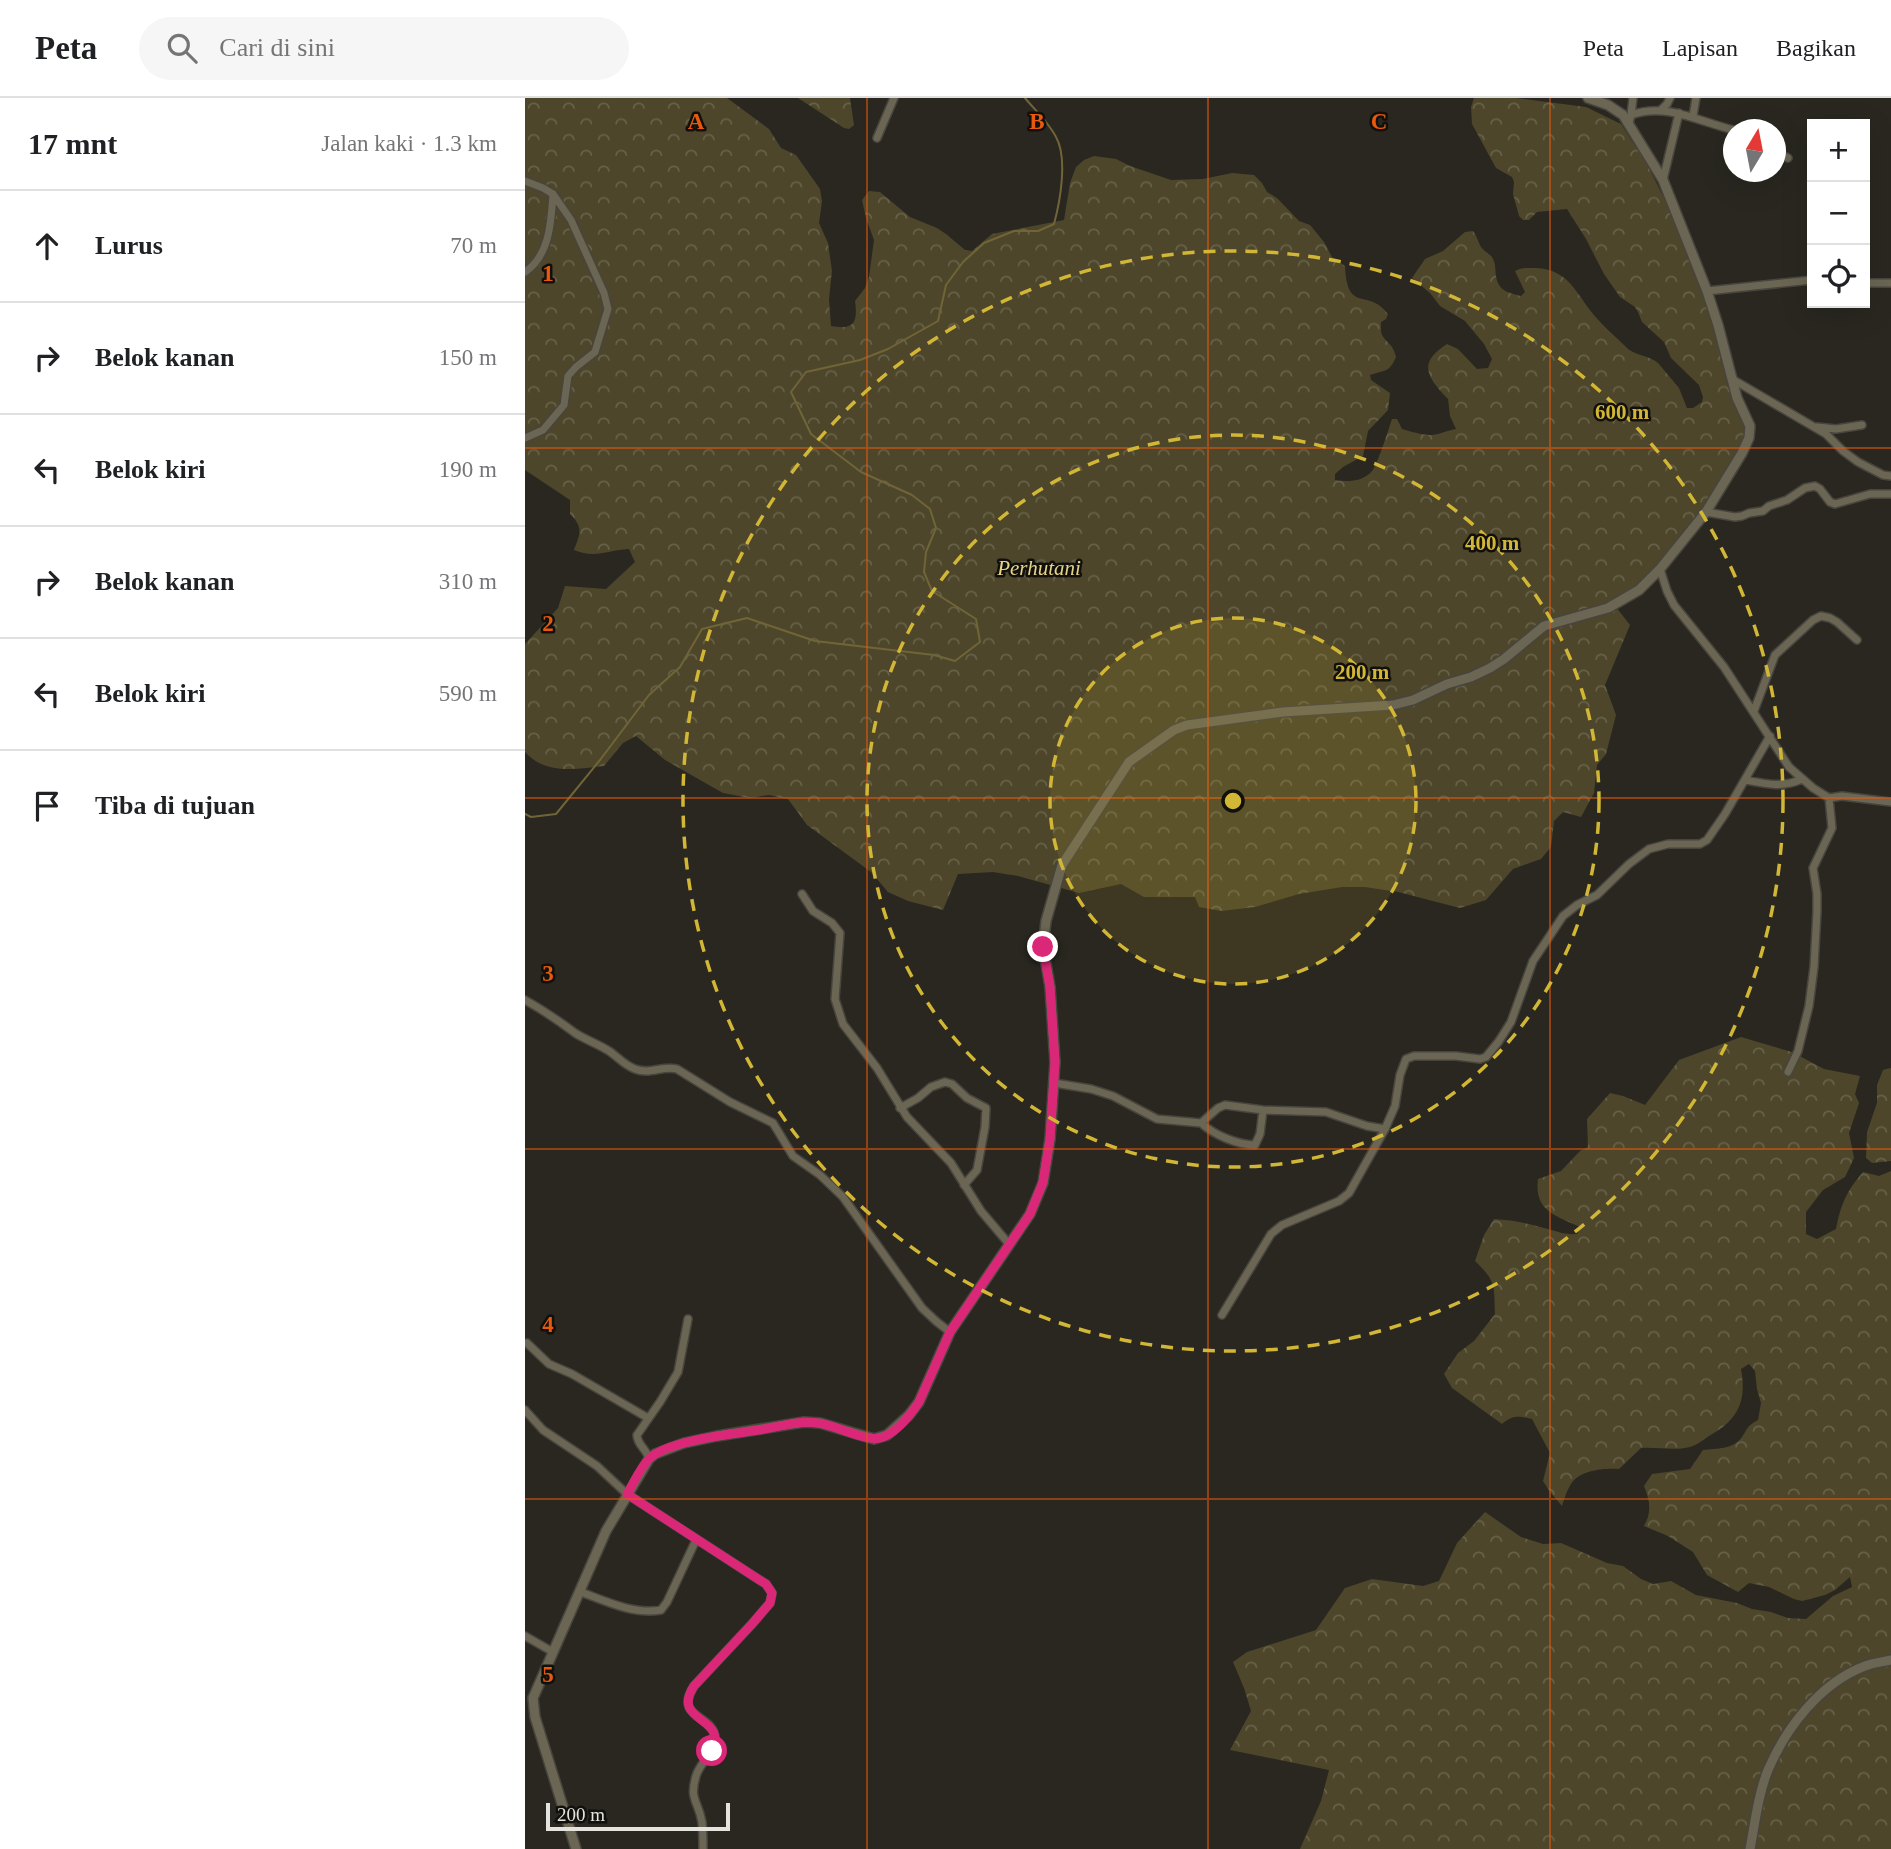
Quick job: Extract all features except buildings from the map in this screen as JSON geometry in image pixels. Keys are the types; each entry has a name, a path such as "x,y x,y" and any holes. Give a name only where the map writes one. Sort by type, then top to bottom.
{"street":[{"path":"877,138 894,98"},
{"path":"576,1849 533,1707 535,1690 606,1531 649,1459 655,1454 684,1443 804,1422 820,1423 866,1437 881,1438 893,1431 919,1402 950,1332 1030,1214 1043,1182 1050,1139 1054,1083 1050,987 1043,947 1046,921 1065,859 1129,762 1174,730 1187,725 1275,713 1393,705 1413,700 1490,668 1544,626 1618,603 1639,590 1660,569 1706,512 1749,438 1750,426 1731,379 1707,291 1663,180 1630,119 1616,109 1588,98"},
{"path":"1630,119 1633,98"},
{"path":"1660,111 1670,98"},
{"path":"1693,116 1696,98"},
{"path":"1630,119 1643,112 1660,111 1693,116 1723,126"},
{"path":"1663,180 1679,113"},
{"path":"525,181 553,194 572,220 604,293 608,311 595,352 568,376 564,405 543,430 525,438"},
{"path":"525,272 539,259 546,241 553,194"},
{"path":"1707,291 1807,281"},
{"path":"1870,283 1891,283"},
{"path":"1731,379 1826,434 1858,462 1883,475 1891,476"},
{"path":"1813,426 1836,429 1862,425"},
{"path":"1706,512 1735,517 1763,511 1805,488 1815,486 1835,504 1870,494 1891,494"},
{"path":"1660,569 1674,605 1716,656 1789,766 1829,798 1842,796 1891,802"},
{"path":"1754,711 1775,655 1813,620 1821,616 1830,618 1857,640"},
{"path":"1222,1315 1271,1234 1282,1225 1349,1194 1395,1106 1400,1075 1406,1059 1414,1056 1476,1059 1486,1057 1511,1022 1533,961 1563,916 1597,895 1649,849 1668,844 1704,842 1770,736"},
{"path":"1745,780 1782,786 1803,779"},
{"path":"1788,1072 1798,1051 1809,1006 1817,911 1813,868 1832,828 1829,798"},
{"path":"801,894 813,911 839,929 841,936 835,999 839,1016 877,1068 900,1108 951,1163 981,1211 1009,1244"},
{"path":"525,1000 577,1034 608,1050 634,1069 643,1072 670,1067 677,1069 730,1102 773,1123 793,1156 820,1175 843,1197 922,1308 950,1332"},
{"path":"900,1108 931,1087 945,1082 986,1108 977,1170 964,1185"},
{"path":"1054,1083 1091,1089 1113,1096 1157,1119 1201,1123 1212,1132 1246,1145 1255,1145 1258,1141 1263,1110"},
{"path":"1201,1123 1225,1105 1263,1110 1326,1112 1367,1126 1385,1129"},
{"path":"649,1459 647,1451 637,1438 678,1372 688,1319"},
{"path":"527,1342 549,1364 648,1418"},
{"path":"525,1410 547,1434 597,1466 627,1494 766,1584 772,1593 770,1603 694,1686 688,1698 691,1711 711,1727 715,1736 715,1745 698,1770 692,1794 702,1821 703,1849"},
{"path":"580,1592 631,1609 661,1610 697,1540"},
{"path":"525,1636 553,1652"},
{"path":"1750,1849 1760,1794 1768,1770 1805,1709 1818,1696 1852,1672 1891,1660"}],"green space":[{"name":"Perhutani","path":"525,98 727,98 769,129 781,148 796,155 820,189 822,201 819,223 828,243 832,271 829,299 831,326 839,327 849,326 855,320 855,301 869,277 874,240 862,200 869,191 880,192 910,217 937,228 965,250 972,251 992,234 1064,220 1070,183 1076,167 1094,156 1116,159 1171,180 1203,179 1232,173 1254,175 1267,192 1277,198 1299,221 1310,225 1332,257 1345,266 1347,281 1354,296 1373,302 1388,314 1381,322 1381,331 1396,357 1389,368 1370,375 1371,380 1390,393 1388,410 1368,431 1363,456 1335,474 1335,480 1345,481 1360,479 1372,471 1392,419 1397,419 1402,429 1425,435 1456,429 1450,416 1448,399 1435,384 1428,370 1438,351 1447,344 1458,349 1477,369 1488,368 1492,359 1484,344 1465,321 1440,306 1430,293 1412,278 1425,259 1443,251 1465,232 1473,231 1481,247 1492,257 1497,281 1505,290 1521,296 1525,292 1515,271 1525,268 1547,269 1564,277 1597,318 1628,349 1658,363 1679,388 1687,408 1693,408 1702,402 1699,385 1671,358 1664,342 1642,322 1635,307 1620,297 1567,209 1537,212 1529,220 1523,220 1519,216 1512,177 1496,168 1472,124 1471,107 1474,98 1516,98 1586,107 1621,124 1648,166 1674,218 1702,286 1747,435 1716,490 1678,542 1638,587 1612,602 1630,625 1605,685 1616,715 1606,754 1597,765 1594,793 1581,817 1563,812 1554,821 1551,847 1541,859 1513,869 1486,900 1460,908 1398,892 1342,887 1299,894 1255,907 1221,911 1199,907 1195,897 1144,897 1121,884 1079,893 993,872 958,874 943,910 908,901 888,892 871,872 807,825 788,799 769,795 750,798 723,793 665,760 636,736 623,743 604,766 561,769 533,759 525,752 525,644 558,608 565,586 606,589 635,562 629,549 595,554 574,550 579,527 570,514 570,500 525,470"},
{"path":"798,98 850,98 854,125 849,129 844,128"},
{"path":"1741,1037 1792,1052 1824,1069 1860,1076 1855,1094 1859,1103 1849,1133 1854,1158 1845,1177 1823,1190 1806,1212 1806,1234 1817,1239 1836,1229 1845,1199 1863,1172 1879,1176 1891,1171 1891,1849 1300,1849 1321,1801 1329,1770 1230,1750 1251,1711 1233,1662 1247,1652 1316,1630 1345,1588 1372,1579 1423,1586 1439,1581 1457,1543 1485,1512 1521,1537 1543,1544 1561,1543 1607,1563 1623,1566 1653,1584 1671,1581 1696,1595 1737,1603 1788,1618 1806,1619 1833,1596 1852,1587 1850,1577 1825,1595 1802,1601 1769,1587 1749,1583 1738,1592 1707,1575 1693,1552 1668,1536 1644,1526 1649,1506 1644,1486 1652,1474 1690,1469 1703,1450 1734,1444 1758,1420 1761,1403 1755,1371 1749,1364 1741,1369 1743,1391 1738,1408 1719,1430 1690,1447 1641,1448 1619,1469 1586,1473 1575,1479 1562,1506 1543,1481 1550,1453 1532,1419 1516,1417 1502,1424 1452,1388 1444,1374 1458,1353 1474,1341 1495,1314 1493,1284 1475,1261 1484,1235 1494,1219 1577,1234 1580,1227 1555,1215 1543,1205 1539,1198 1538,1179 1561,1171 1580,1151 1588,1147 1587,1119 1610,1093 1645,1105 1679,1060"},
{"path":"1891,1068 1891,1161 1872,1163 1866,1158 1867,1132 1877,1103 1877,1085 1883,1070"}],"waterway":[{"path":"525,814 531,817 556,814 649,695 680,667 702,629 747,618 815,641 934,655 955,661 980,642 976,619 932,591 924,572 926,552 936,528 930,509 912,495 861,472 811,434 791,392 806,372 860,360 888,349 938,321 946,285 963,262 984,243 1014,231 1038,231 1054,224 1062,180 1060,146 1050,127 1025,98"}],"route":[{"path":"712,1751 715,1745 714,1732 688,1707 689,1693 770,1603 772,1593 766,1584 627,1494 649,1459 684,1443 804,1422 820,1423 874,1439 881,1438 893,1431 915,1409 950,1332 1030,1214 1043,1182 1048,1163 1055,1062 1050,987 1043,947"}]}
